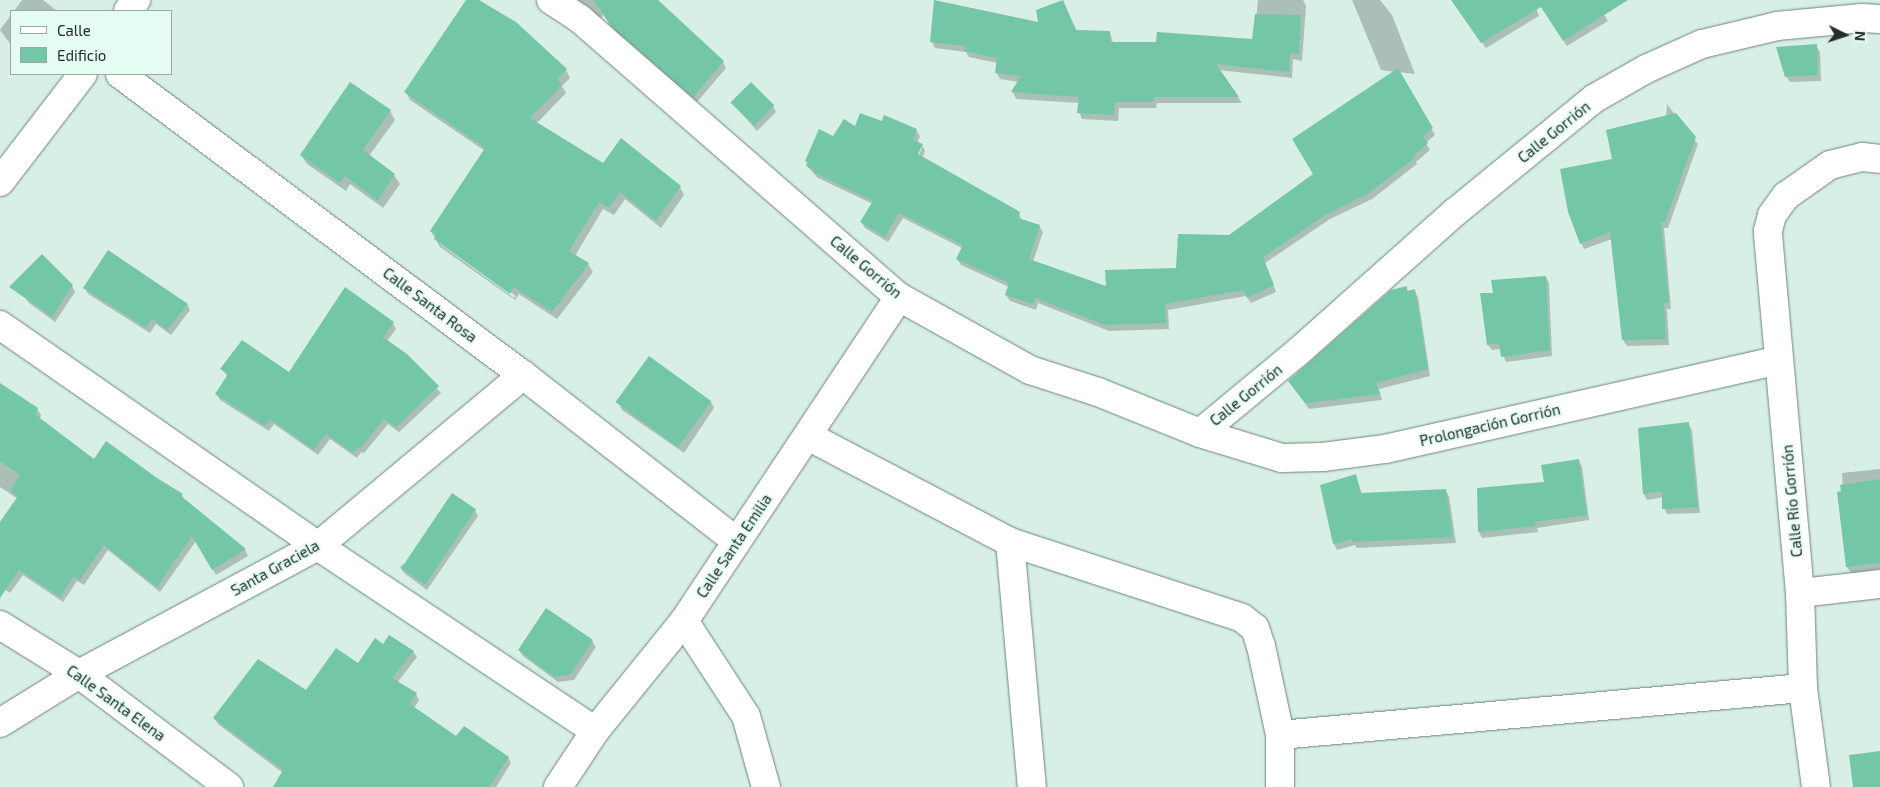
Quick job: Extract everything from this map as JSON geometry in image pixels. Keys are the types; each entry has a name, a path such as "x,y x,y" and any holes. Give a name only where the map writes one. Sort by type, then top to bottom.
{"street":[{"name":"Calle Gorrión","path":"551,0 580,19 899,297 1030,370 1098,392 1200,433 1298,352 1454,213 1595,98 1646,69 1702,44 1777,26 1862,18 1880,19"},
{"path":"0,182 82,75"},
{"name":"Calle Santa Rosa","path":"121,75 523,375 736,542"},
{"name":"Calle Río Gorrión","path":"1816,787 1803,688 1800,593 1768,232 1772,215 1786,196 1830,165 1862,157 1880,159"},
{"name":"Calle Santa Emilia","path":"558,787 595,731 684,622 899,297"},
{"path":"0,325 318,546 595,731"},
{"name":"Prolongación Gorrión","path":"1200,433 1282,458 1323,457 1385,449 1779,360"},
{"name":"Santa Graciela","path":"0,724 79,674 318,546 523,375"},
{"path":"808,436 1010,542 1242,618 1256,628 1280,735 1280,787"},
{"path":"1010,542 1032,787"},
{"path":"1800,593 1880,584"},
{"path":"684,622 746,716 766,787"},
{"name":"Calle Santa Elena","path":"0,625 79,674 229,787"},
{"path":"1280,735 1803,688"}],"building":[{"path":"466,0 479,0 516,22 567,69 557,79 562,85 530,118 603,163 621,138 681,186 656,221 620,192 609,208 599,202 569,251 589,263 552,312 514,287 510,294 434,239 436,235 430,231 485,148 404,92"},
{"path":"594,0 658,0 724,61 693,97 610,25"},
{"path":"934,0 1038,22 1036,10 1063,0 1076,30 1110,31 1110,42 1156,42 1157,32 1252,39 1255,14 1301,15 1299,54 1290,53 1289,72 1216,64 1239,97 1154,97 1153,102 1115,102 1114,115 1077,113 1079,97 1011,92 1021,76 995,73 997,58 964,51 965,46 930,42"},
{"path":"1451,0 1628,0 1563,41 1541,7 1481,43"},
{"path":"1817,44 1818,75 1785,77 1776,47"},
{"path":"1398,68 1433,128 1423,137 1428,143 1413,156 1415,158 1369,193 1327,214 1263,257 1274,285 1247,298 1243,290 1165,304 1166,323 1105,325 1035,298 1033,304 1005,295 1009,283 956,259 963,245 899,213 885,237 860,222 873,201 813,172 815,170 806,166 808,162 805,161 819,129 833,136 844,119 855,126 860,113 882,121 884,115 917,129 913,140 923,144 918,154 1020,212 1018,218 1040,225 1029,259 1106,286 1105,270 1176,268 1178,234 1229,235 1313,174 1292,139"},
{"path":"350,82 391,110 363,150 395,174 378,201 345,176 340,183 300,155"},
{"path":"751,82 774,105 754,126 730,103"},
{"path":"1676,113 1696,137 1665,222 1661,222 1669,302 1664,303 1666,339 1622,340 1610,232 1580,244 1568,212 1560,169 1612,159 1606,130"},
{"path":"108,250 188,304 167,330 152,319 146,328 83,288"},
{"path":"42,254 73,285 52,317 9,287"},
{"path":"1546,276 1550,350 1501,357 1499,343 1487,345 1480,293 1493,293 1491,280"},
{"path":"1407,286 1407,291 1415,289 1428,369 1376,383 1380,394 1305,403 1288,381 1391,290"},
{"path":"345,287 394,322 383,337 407,354 439,386 396,427 384,419 360,448 358,447 353,453 326,434 314,450 270,419 265,426 215,394 228,374 220,369 242,340 289,372"},
{"path":"649,356 711,401 678,447 615,402"},
{"path":"0,383 38,408 36,415 94,459 106,441 157,478 183,494 181,496 246,549 212,570 192,536 157,587 104,545 80,580 74,576 60,597 19,570 0,598 0,522 18,496 10,491 20,475 0,461"},
{"path":"1689,422 1698,507 1662,509 1662,491 1643,494 1638,428"},
{"path":"1579,459 1587,515 1535,522 1535,526 1478,532 1477,488 1544,482 1541,465"},
{"path":"1356,474 1361,493 1446,489 1453,537 1353,542 1352,539 1333,544 1320,485"},
{"path":"1880,479 1880,563 1846,567 1837,492 1841,491 1840,485"},
{"path":"452,493 476,509 425,585 401,568"},
{"path":"546,608 593,640 571,674 554,677 518,650"},
{"path":"389,635 414,651 392,678 417,693 410,704 456,736 464,726 509,757 489,787 273,787 283,770 213,718 258,659 306,690 336,648 358,663 375,638 383,644"},
{"path":"1880,751 1880,787 1853,787 1849,755"}]}
